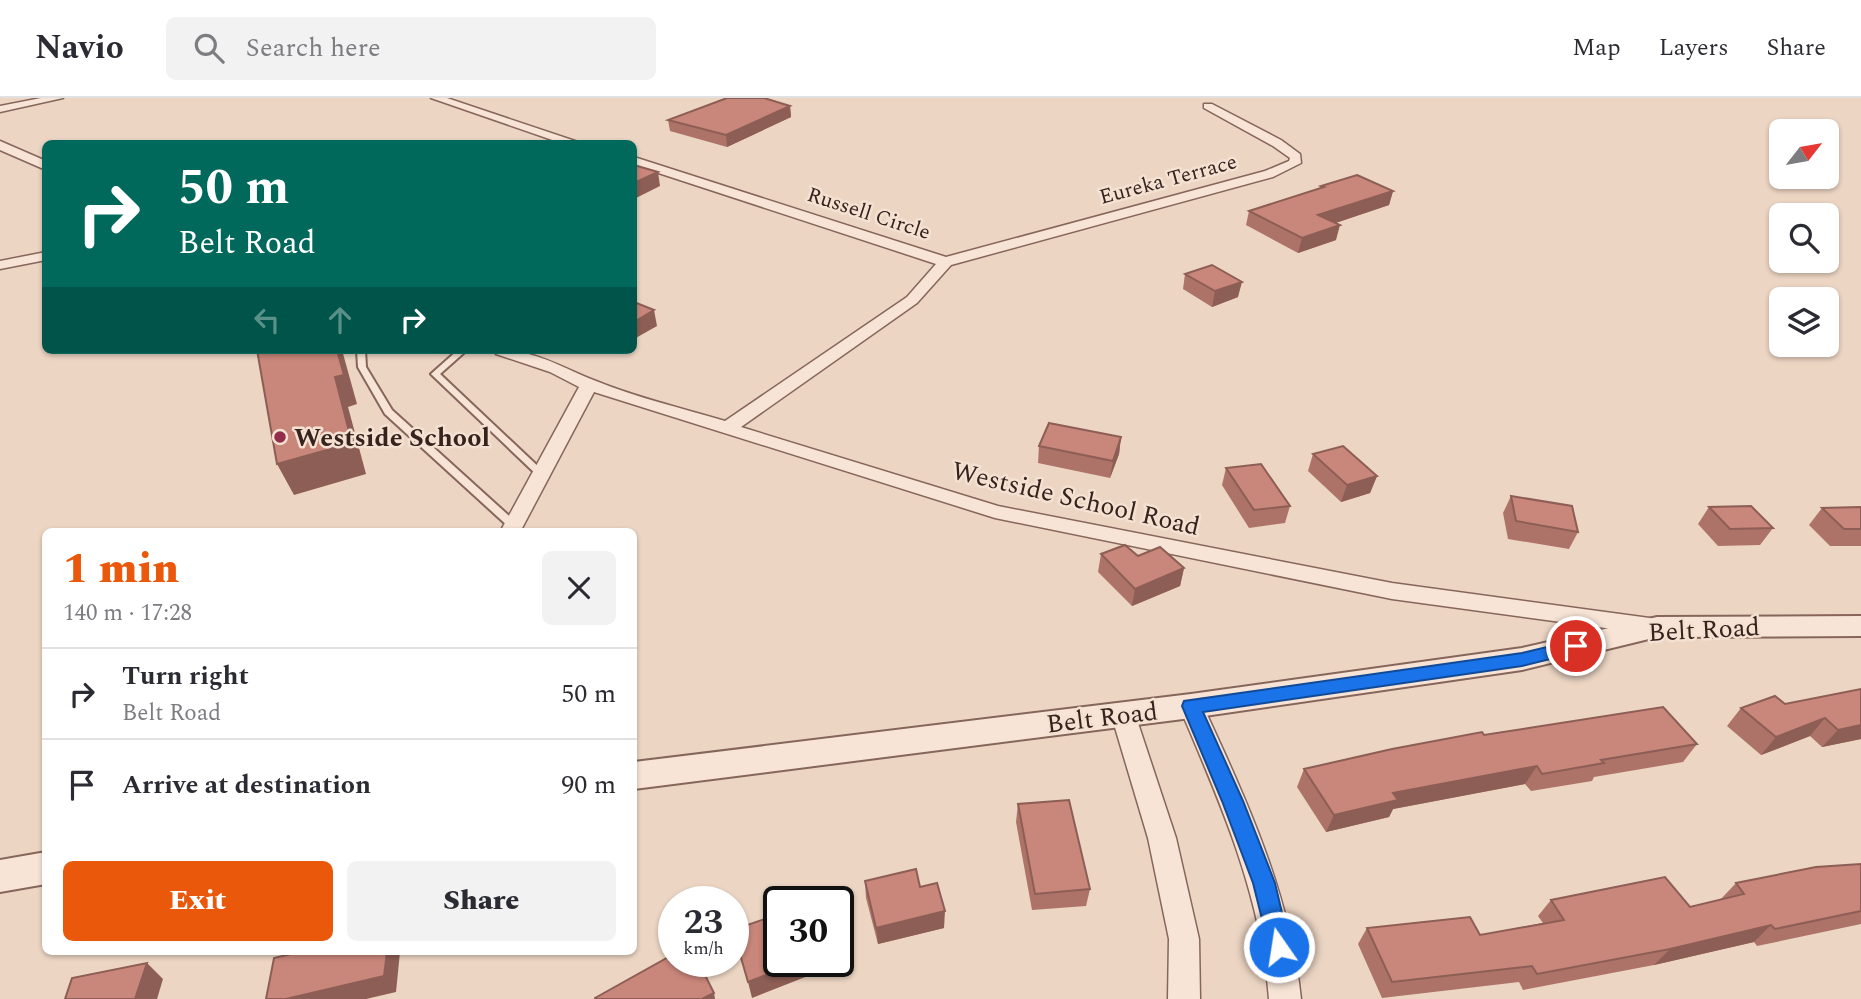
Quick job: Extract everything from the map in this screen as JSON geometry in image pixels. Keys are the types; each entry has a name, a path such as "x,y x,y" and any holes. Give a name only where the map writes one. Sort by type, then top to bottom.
{"street":[{"path":"0,109 58,98"},
{"path":"436,98 566,140"},
{"name":"Eureka Terrace","path":"946,262 1269,174 1295,163 1296,157 1277,143 1208,106"},
{"path":"0,145 42,164"},
{"name":"Russell Circle","path":"637,162 946,262 912,300 726,429"},
{"path":"0,265 42,257"},
{"name":"Westside School Road","path":"514,354 555,368 589,385 995,512 1392,591 1657,627"},
{"path":"513,528 589,385"},
{"name":"Belt Road","path":"637,776 1191,706 1522,659 1657,627 1861,625"},
{"path":"1191,706 1233,801 1264,883 1284,968 1285,999"},
{"path":"1124,714 1168,863 1184,939 1184,999"},
{"path":"0,876 42,869"}],"lane":[{"path":"361,354 362,367 388,412 511,528"},
{"path":"458,354 435,374 541,474"}],"building":[{"path":"727,98 764,98 790,106 726,135 668,120"},
{"path":"637,166 658,172 637,182"},
{"path":"1357,175 1393,191 1318,215 1340,225 1302,238 1249,211 1324,187 1321,186"},
{"path":"1212,265 1242,282 1215,291 1185,274"},
{"path":"637,303 654,310 637,320"},
{"path":"258,354 338,354 344,375 335,377 352,443 277,464"},
{"path":"1049,423 1121,437 1113,461 1039,446"},
{"path":"1343,446 1377,476 1347,485 1313,454"},
{"path":"1261,464 1290,506 1254,510 1226,468"},
{"path":"1511,496 1572,506 1578,532 1516,521"},
{"path":"1751,506 1773,528 1730,529 1709,507"},
{"path":"1861,507 1861,529 1844,529 1822,508"},
{"path":"1125,545 1138,556 1160,547 1184,568 1135,589 1101,554"},
{"path":"1861,689 1861,725 1838,730 1825,718 1776,737 1741,708 1775,696 1785,704"},
{"path":"1663,707 1697,744 1601,760 1604,763 1542,774 1537,766 1393,793 1398,800 1334,815 1304,769 1482,732 1484,735"},
{"path":"1069,800 1090,889 1035,894 1018,804"},
{"path":"1861,864 1861,911 1775,929 1771,925 1670,949 1537,974 1532,966 1392,982 1367,928 1470,917 1480,935 1564,920 1551,900 1665,877 1690,907 1744,894 1736,883 1816,867"},
{"path":"916,869 920,887 937,883 945,911 876,928 865,881"},
{"path":"763,920 763,976 748,982 747,977 749,977 749,924"},
{"path":"286,955 387,955 384,976 286,999 266,999 274,958"},
{"path":"147,963 135,999 65,999 72,978"},
{"path":"658,963 658,977 706,977 714,993 702,999 595,998"}],"place":[{"name":"Westside School","path":"280,437"}],"route":[{"path":"1279,947 1264,883 1233,801 1191,706 1522,659 1576,646"}]}
